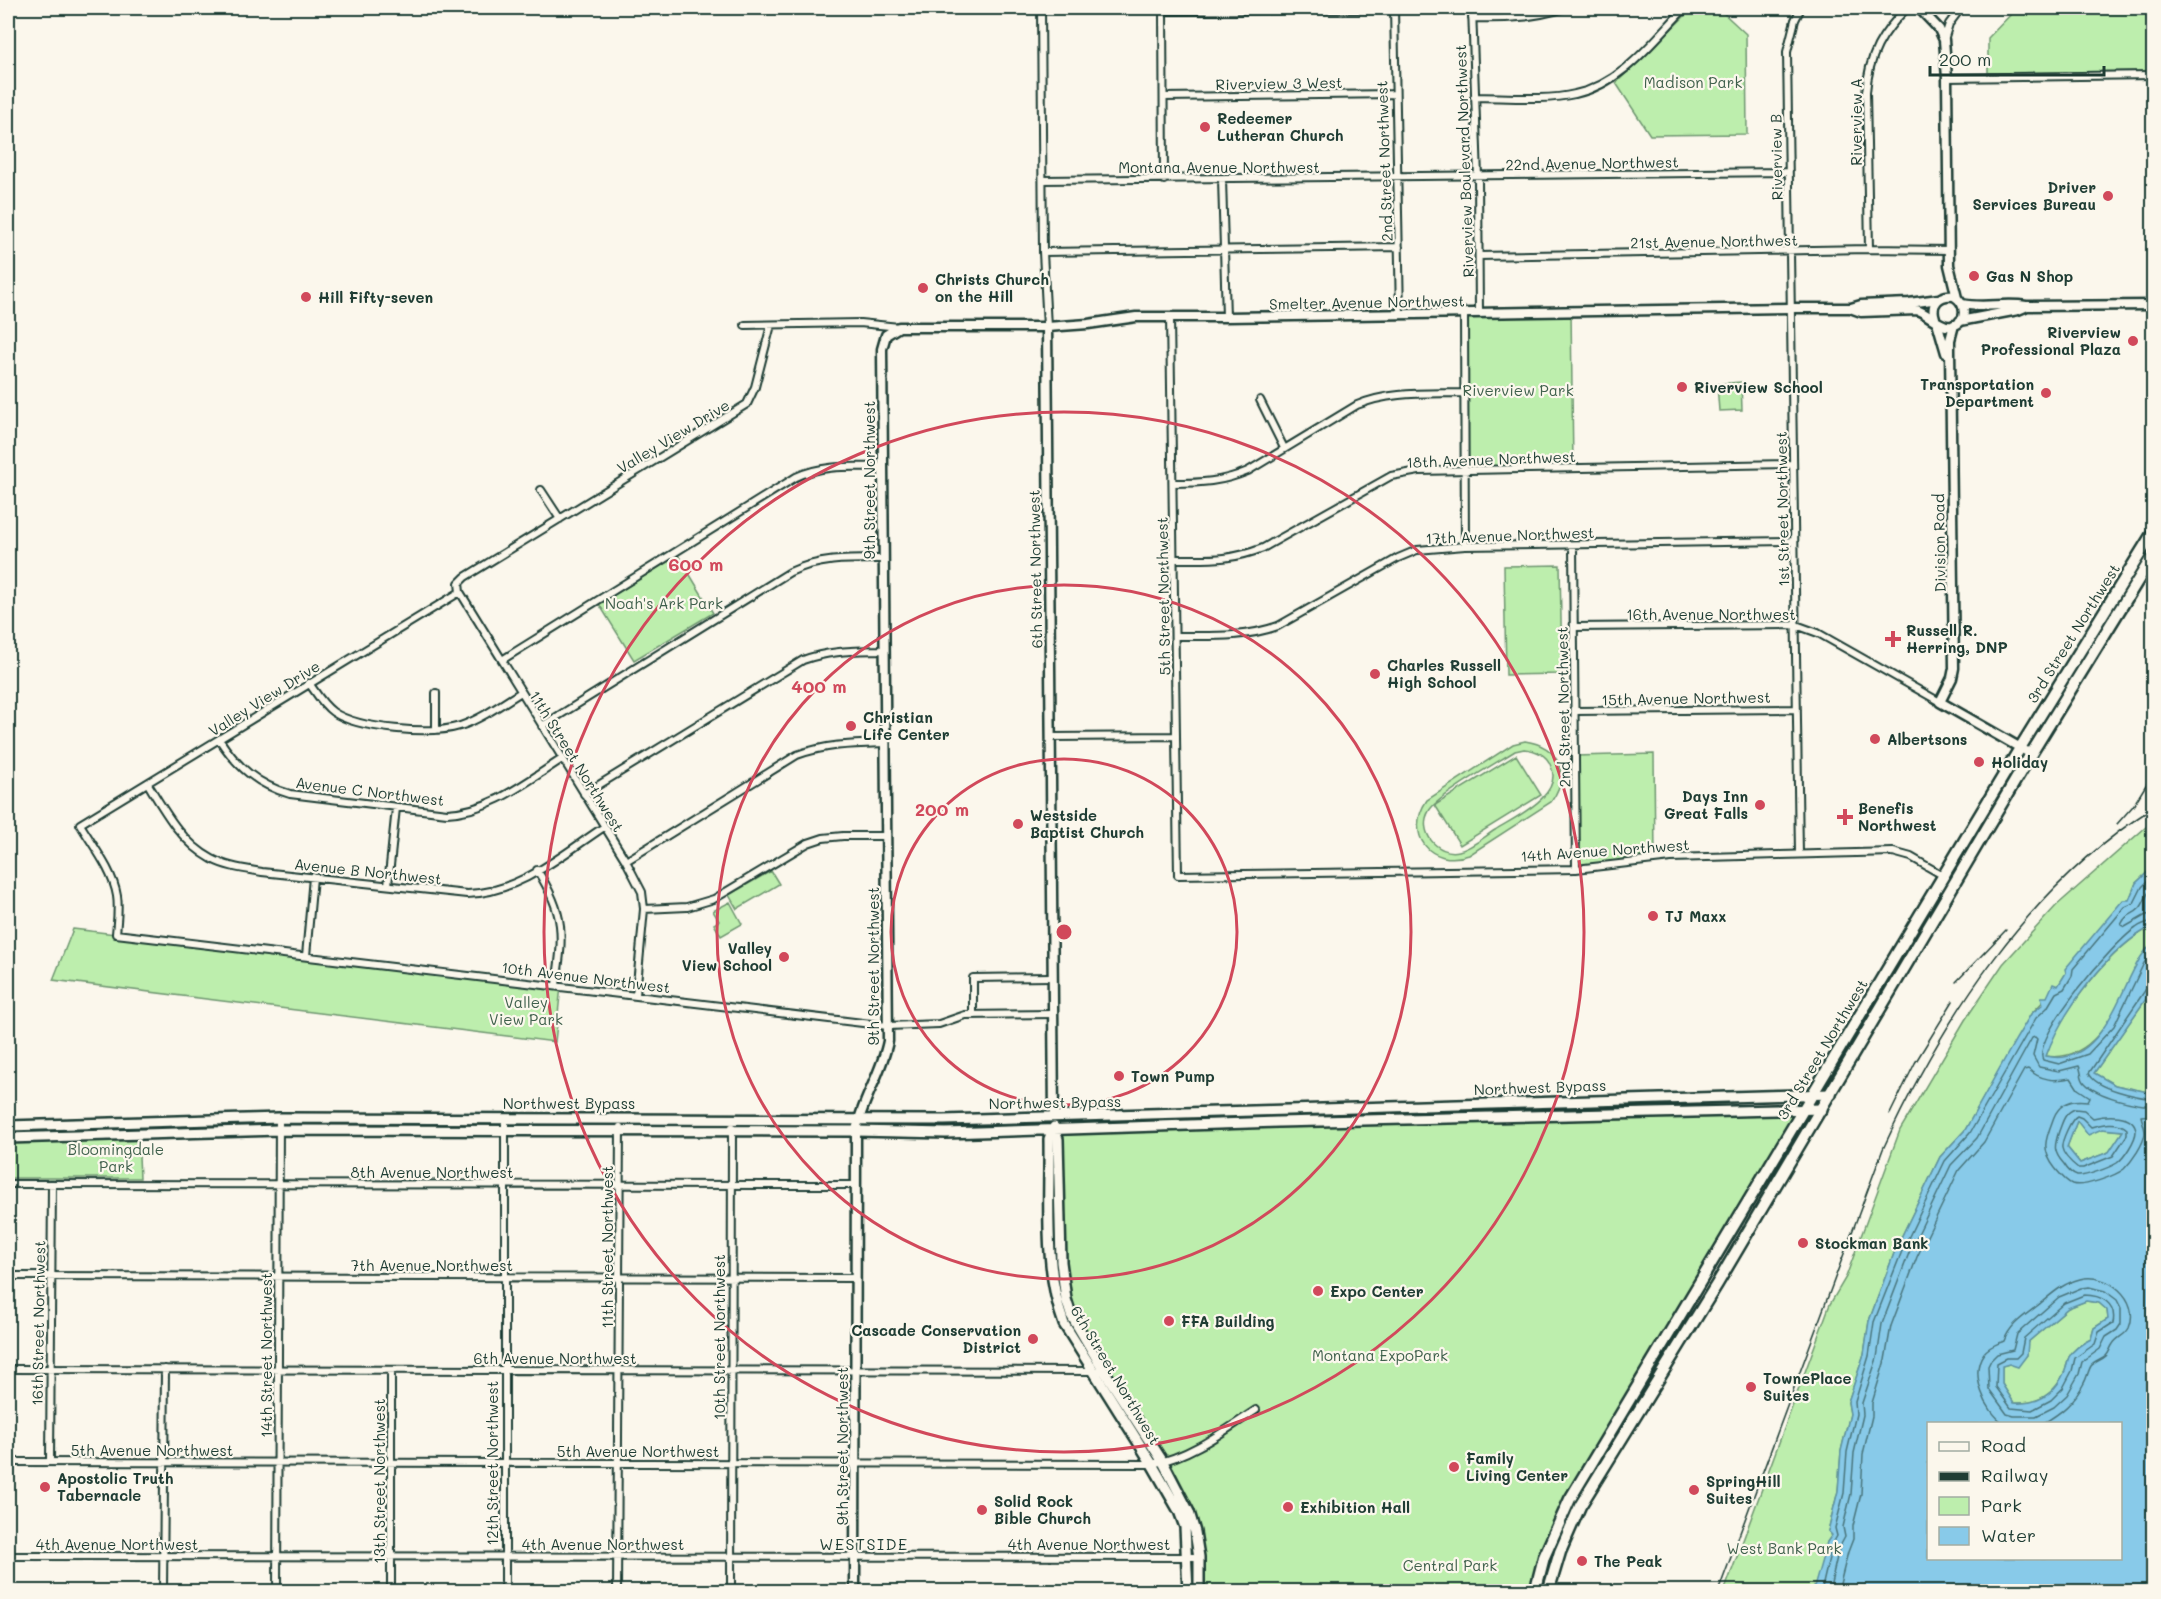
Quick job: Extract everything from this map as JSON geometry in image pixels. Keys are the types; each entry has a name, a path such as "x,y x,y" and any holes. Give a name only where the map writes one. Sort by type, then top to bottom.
{"highway":[{"name":"3rd Street Northwest","path":"1548,1592 1560,1552 1580,1506 1822,1110 2020,748 2154,531"},
{"name":"3rd Street Northwest","path":"1535,1592 1544,1557 1570,1499 1802,1110 2031,753 2154,554"}],"main road":[{"name":"Northwest Bypass","path":"8,1126 279,1118 944,1120 1831,1094"},
{"name":"Northwest Bypass","path":"8,1138 278,1130 946,1133 1288,1122 1822,1110"},
{"name":"6th Street Northwest","path":"1054,1117 1054,1131 1058,1139 1063,1286 1071,1314 1098,1370 1179,1511 1185,1527 1188,1592"},
{"name":"6th Street Northwest","path":"1098,1370 1163,1462 1189,1512 1199,1557 1199,1592"}],"street":[{"name":"6th Street Northwest","path":"1041,8 1052,737 1054,1117"},
{"path":"1164,180 1163,9 1394,8"},
{"name":"2nd Street Northwest","path":"1394,8 1400,315"},
{"name":"Riverview Boulevard Northwest","path":"1472,8 1478,177 1479,314"},
{"path":"1472,18 1517,19 1543,15 1565,8"},
{"path":"1474,97 1554,97 1574,95 1594,88 1621,72 1685,8"},
{"name":"Riverview B","path":"1790,308 1786,52 1795,20 1801,8"},
{"name":"Riverview A","path":"1869,249 1866,92 1868,72 1882,36 1907,8"},
{"path":"1919,8 1939,28 1944,40 1947,78 1949,265 1947,285 1933,308 1936,320 1943,326 2018,310 2026,306"},
{"path":"1944,40 1949,24 1961,8"},
{"path":"1947,78 2154,75"},
{"name":"Riverview 3 West","path":"1164,97 1394,94"},
{"name":"22nd Avenue Northwest","path":"1396,178 1788,172"},
{"name":"Montana Avenue Northwest","path":"1043,180 1396,178"},
{"path":"1222,179 1226,317"},
{"path":"1043,252 1399,247"},
{"name":"21st Avenue Northwest","path":"1479,256 1869,249 1949,250"},
{"path":"1949,265 1964,311 1957,323"},
{"path":"1941,298 1950,296 1978,307 2016,304 2026,306 2154,304"},
{"name":"Smelter Avenue Northwest","path":"886,335 900,327 1047,327 1136,317 1851,308 1861,305 1909,303 1941,298"},
{"name":"1st Street Northwest","path":"1790,308 1799,854"},
{"name":"Smelter Avenue Northwest","path":"1851,308 1861,312 1917,310 1936,320"},
{"path":"1464,314 1464,546"},
{"name":"5th Street Northwest","path":"1170,317 1178,875"},
{"name":"Division Road","path":"1936,320 1944,344 1947,374 1950,380"},
{"path":"745,326 860,323 900,327"},
{"name":"Division Road","path":"1940,702 1952,678 1954,668 1950,340 1957,323"},
{"name":"Valley View Drive","path":"459,583 465,577 747,404 755,387 771,325"},
{"name":"9th Street Northwest","path":"855,1592 856,1131 858,1119 886,1053 888,1026 882,466 882,349 886,335"},
{"path":"1173,483 1209,483 1229,479 1248,471 1356,405 1376,398 1396,394 1463,393"},
{"path":"1260,400 1284,448"},
{"name":"18th Avenue Northwest","path":"1175,559 1219,560 1242,557 1263,548 1391,476 1419,471 1792,464"},
{"path":"502,660 796,477 829,466 882,466"},
{"path":"542,490 560,519"},
{"name":"17th Avenue Northwest","path":"1176,636 1236,636 1258,633 1278,626 1398,558 1417,550 1464,546 1794,541"},
{"name":"2nd Street Northwest","path":"1573,545 1576,869"},
{"path":"542,726 790,572 807,564 825,560 883,559"},
{"name":"11th Street Northwest","path":"459,583 460,592 626,861 642,892 644,922 636,995"},
{"name":"Valley View Drive","path":"116,934 117,894 111,876 80,824 460,592"},
{"name":"16th Avenue Northwest","path":"1574,627 1796,625 1818,633 2031,753"},
{"path":"584,794 803,660 820,654 842,651 884,650"},
{"path":"309,683 331,710 354,722 428,732 457,727 470,722 521,692"},
{"path":"436,693 436,730"},
{"name":"15th Avenue Northwest","path":"1575,711 1797,709"},
{"path":"1052,737 1176,736"},
{"name":"Avenue C Northwest","path":"219,739 231,757 248,775 275,790 290,794 447,813 462,812 496,801 562,759"},
{"path":"626,861 797,755 821,747 886,743"},
{"name":"Avenue B Northwest","path":"148,784 182,834 212,859 262,872 387,885 479,893 501,889 537,870 604,827"},
{"path":"387,885 396,808"},
{"path":"644,909 687,907 714,899 808,843 823,838 886,836"},
{"name":"14th Avenue Northwest","path":"1178,875 1576,869 1671,858 1893,852 1911,857 1949,879"},
{"path":"537,870 551,891 562,930 556,986"},
{"path":"306,956 314,877"},
{"name":"10th Avenue Northwest","path":"116,934 888,1026 923,1026 973,1015 1054,1014"},
{"path":"973,1015 973,978 1053,977"},
{"name":"14th Street Northwest","path":"277,1592 279,1118"},
{"name":"11th Street Northwest","path":"617,1592 620,1118"},
{"name":"10th Street Northwest","path":"731,1592 733,1118"},
{"name":"12th Street Northwest","path":"505,1119 505,1592"},
{"name":"8th Avenue Northwest","path":"8,1184 856,1185"},
{"name":"16th Street Northwest","path":"50,1462 52,1184"},
{"name":"7th Avenue Northwest","path":"8,1276 856,1278"},
{"name":"6th Avenue Northwest","path":"8,1369 1098,1370"},
{"path":"163,1592 165,1369"},
{"name":"13th Street Northwest","path":"391,1370 391,1592"},
{"name":"5th Avenue Northwest","path":"8,1462 1152,1464 1163,1462 1207,1441 1256,1410"},
{"name":"4th Avenue Northwest","path":"8,1556 1199,1557"}],"green space":[{"name":"Madison Park","path":"1693,8 1718,8 1746,34 1747,134 1650,135 1616,83"},
{"path":"2017,8 2153,8 2153,71 1988,73 1988,38"},
{"name":"Riverview Park","path":"1571,311 1573,467 1464,469 1464,313"},
{"path":"1741,382 1742,410 1719,411 1717,384"},
{"name":"Noah's Ark Park","path":"678,555 713,613 634,660 599,604"},
{"path":"1560,565 1562,674 1506,675 1504,566"},
{"path":"1525,741 1537,744 1553,755 1561,772 1557,792 1551,802 1469,855 1455,858 1443,857 1433,852 1420,836 1418,825 1427,800 1513,744","holes":["1528,749 1545,757 1550,764 1553,775 1551,786 1545,795 1525,812 1464,850 1451,852 1437,846 1427,834 1426,826 1429,811 1434,805 1515,751"]},
{"path":"1654,754 1655,860 1576,869 1575,756"},
{"path":"1516,755 1541,795 1460,845 1435,805"},
{"name":"West Bank Park","path":"2153,821 2153,867 2136,883 2129,900 2066,973 2058,986 2031,1014 1965,1130 1940,1157 1896,1248 1869,1321 1864,1354 1848,1402 1850,1414 1841,1451 1838,1491 1828,1531 1832,1535 1827,1542 1815,1589 1813,1592 1724,1592 1830,1304 1846,1277 1900,1130 1965,1020 2003,964 2056,906"},
{"path":"771,871 779,884 737,909 729,895"},
{"path":"730,902 742,924 721,936 714,924 719,921 713,911"},
{"path":"2153,926 2151,943 2104,1027 2080,1050 2064,1056 2046,1056 2056,1030 2086,986 2111,957 2139,934"},
{"name":"Valley View Park","path":"73,929 561,986 555,1042 53,980"},
{"path":"2153,989 2153,1036 2150,1037 2153,1055 2153,1093 2115,1085 2094,1073"},
{"name":"Montana ExpoPark","path":"1802,1110 1570,1499 1535,1592 1202,1591 1189,1511 1066,1299 1054,1131"},
{"path":"2077,1121 2102,1129 2123,1131 2109,1152 2080,1163 2067,1147"},
{"name":"Bloomingdale Park","path":"138,1134 140,1178 8,1178 8,1140"},
{"path":"2086,1301 2099,1303 2107,1310 2108,1319 2094,1328 2091,1339 2078,1346 2071,1354 2061,1379 2051,1391 2031,1402 2014,1403 2002,1384 2002,1366 2009,1364 2018,1366 2027,1355 2027,1343 2068,1308"}],"water":[{"path":"2153,867 2153,926 2120,949 2089,982 2063,1020 2046,1056 2065,1057 2080,1051 2094,1040 2115,1008 2139,960 2153,941 2153,989 2094,1073 2115,1085 2153,1093 2153,1582 2147,1592 1813,1591 1827,1542 1832,1535 1828,1531 1838,1491 1841,1451 1850,1414 1848,1402 1864,1354 1869,1321 1896,1248 1940,1157 1965,1130 2031,1014 2043,1004 2041,997 2047,997 2053,984 2058,986 2066,973 2065,969 2123,900 2129,900 2136,883","holes":["2077,1121 2088,1135 2102,1129 2123,1131 2109,1152 2080,1163 2067,1147","2086,1301 2099,1303 2107,1310 2108,1319 2094,1328 2091,1339 2078,1346 2071,1354 2061,1379 2051,1392 2038,1400 2014,1403 2002,1384 2002,1366 2009,1364 2018,1367 2027,1355 2028,1342 2068,1308"]}],"railway":[{"path":"2117,824 2133,806 2154,772"},
{"path":"1718,1592 1883,1149 1934,1050 1994,958 2029,915 2067,876 2109,839 2154,807"},
{"path":"1956,982 2006,930"},
{"path":"1890,1114 1915,1063 1953,1001"}],"place":[{"name":"Redeemer Lutheran Church","path":"1205,127"},
{"name":"Driver Services Bureau","path":"2108,196"},
{"name":"Gas N Shop","path":"1974,276"},
{"name":"Christs Church on the Hill","path":"923,288"},
{"name":"Hill Fifty-seven","path":"306,297"},
{"name":"Riverview Professional Plaza","path":"2133,341"},
{"name":"Riverview School","path":"1682,387"},
{"name":"Transportation Department","path":"2046,393"},
{"name":"Russell R. Herring, DNP","path":"1893,639"},
{"name":"Charles Russell High School","path":"1375,674"},
{"name":"Christian Life Center","path":"851,726"},
{"name":"Albertsons","path":"1875,739"},
{"name":"Holiday","path":"1979,762"},
{"name":"Days Inn Great Falls","path":"1760,805"},
{"name":"Benefis Northwest","path":"1845,817"},
{"name":"Westside Baptist Church","path":"1018,824"},
{"name":"TJ Maxx","path":"1653,916"},
{"name":"Valley View School","path":"784,957"},
{"name":"Town Pump","path":"1119,1076"},
{"name":"Stockman Bank","path":"1803,1243"},
{"name":"Expo Center","path":"1318,1291"},
{"name":"FFA Building","path":"1169,1321"},
{"name":"Cascade Conservation District","path":"1033,1339"},
{"name":"TownePlace Suites","path":"1751,1387"},
{"name":"Family Living Center","path":"1454,1467"},
{"name":"Apostolic Truth Tabernacle","path":"45,1487"},
{"name":"SpringHill Suites","path":"1694,1490"},
{"name":"Exhibition Hall","path":"1288,1507"},
{"name":"Solid Rock Bible Church","path":"982,1510"},
{"name":"The Peak","path":"1582,1561"}],"district":[{"name":"WESTSIDE","path":"864,1543"}],"park label":[{"name":"Central Park","path":"1450,1565"}]}
